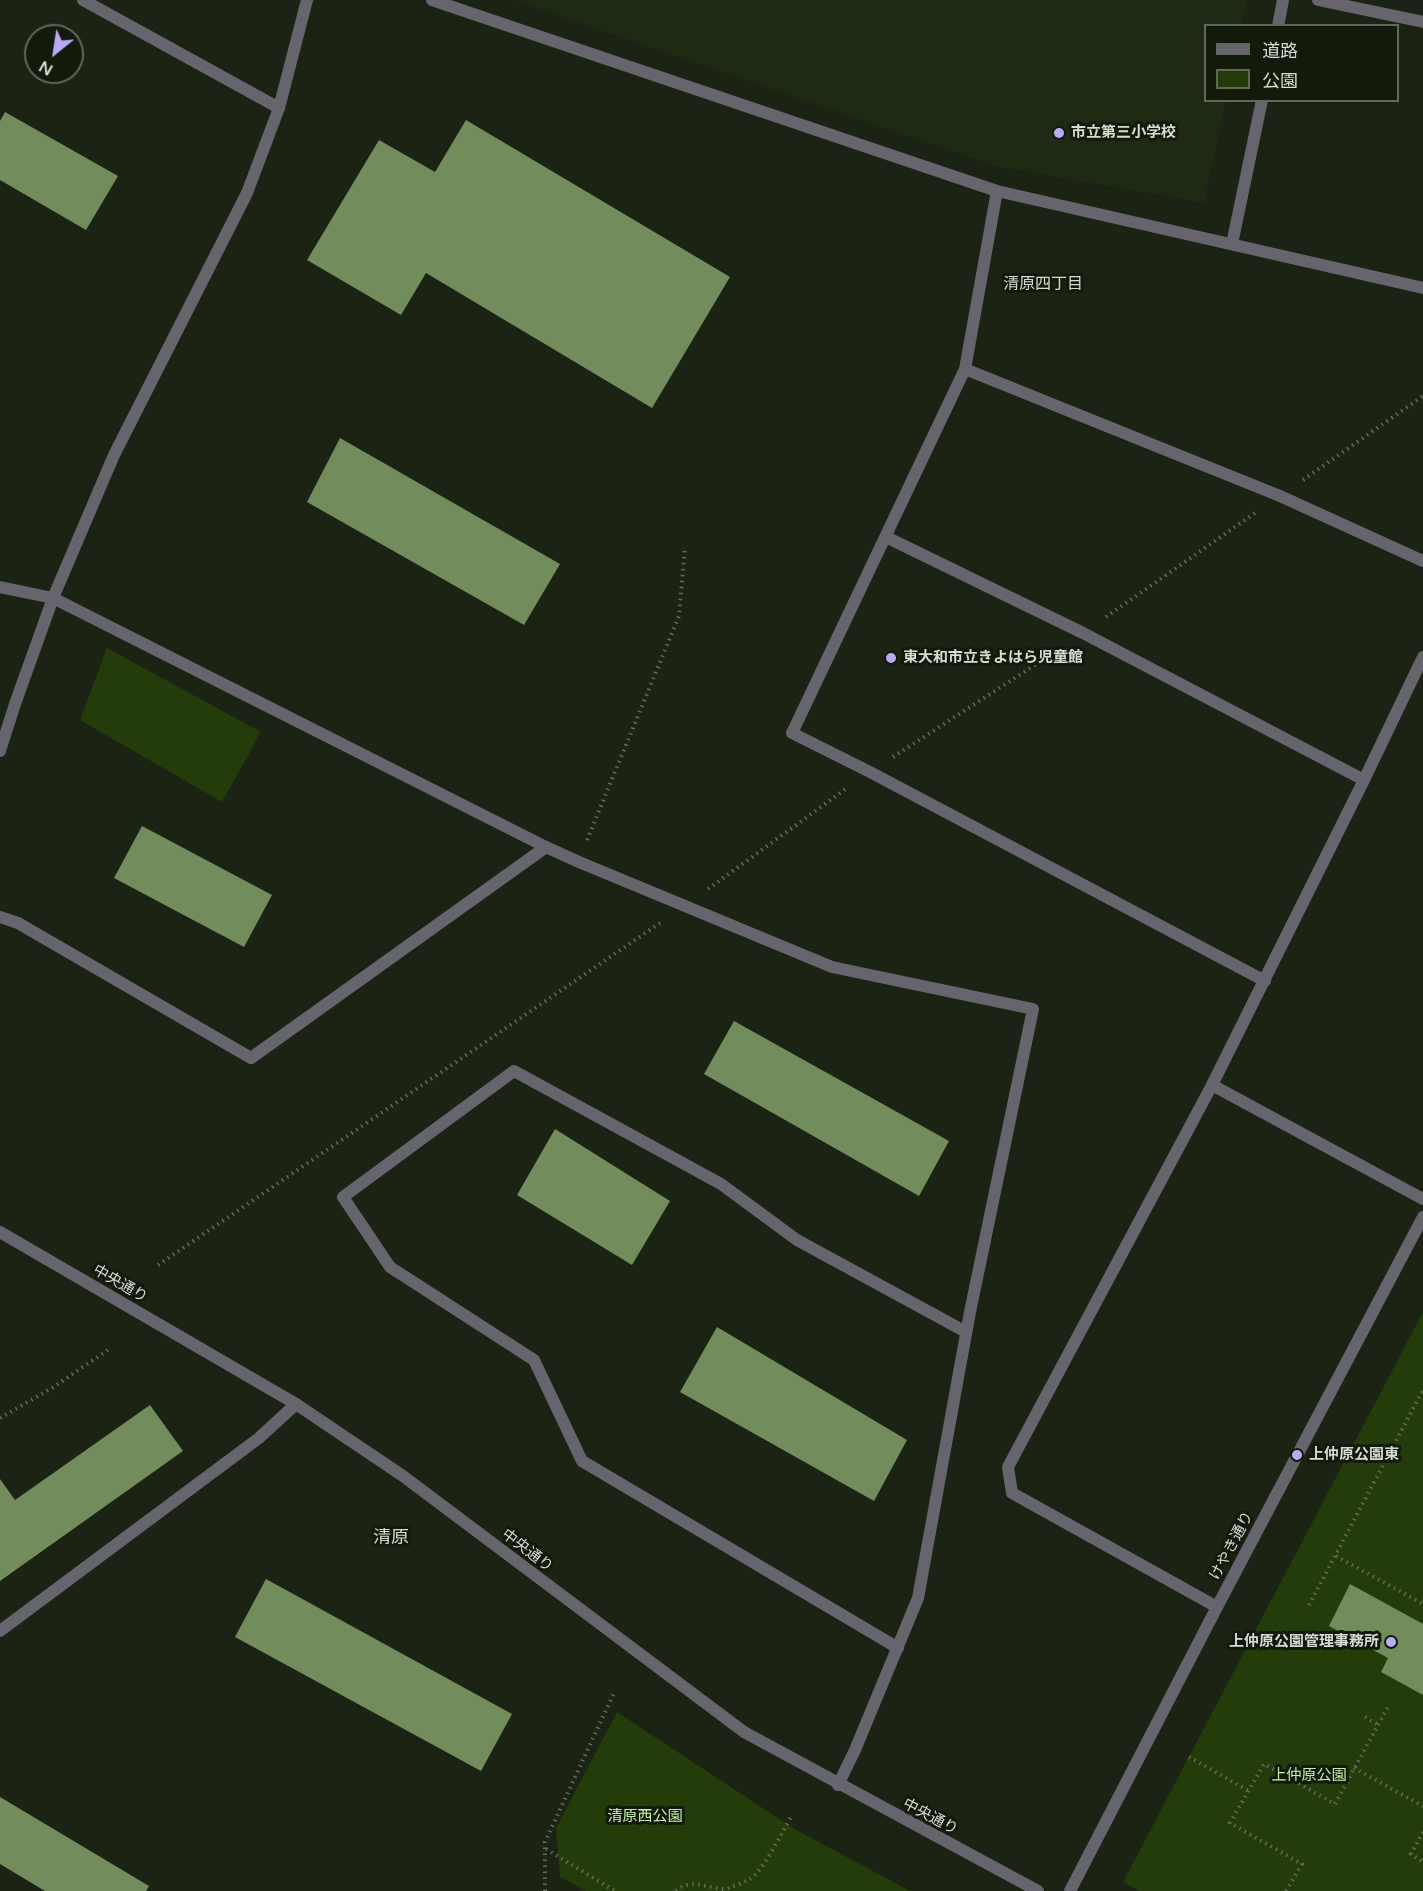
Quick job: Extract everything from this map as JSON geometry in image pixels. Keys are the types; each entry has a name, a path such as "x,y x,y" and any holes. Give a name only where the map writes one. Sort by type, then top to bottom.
{"street":[{"path":"83,0 279,108"},
{"path":"0,751 53,597 114,455 247,193 279,108 307,0"},
{"path":"432,0 997,191 1423,288"},
{"path":"1278,24 1283,0"},
{"path":"1318,0 1423,22"},
{"path":"1232,244 1262,102"},
{"path":"997,191 965,369 792,733 1265,981"},
{"path":"965,369 1280,496 1423,561"},
{"path":"886,537 1083,633 1364,780"},
{"path":"0,587 53,597 546,847 832,967 1033,1009 966,1332 918,1598 855,1750 838,1785"},
{"path":"1217,1606 1012,1492 1008,1467 1212,1085 1423,657"},
{"path":"0,917 18,923 252,1058 546,847"},
{"path":"898,1648 582,1461 534,1360 390,1267 343,1197 514,1071 721,1184 797,1240 966,1332"},
{"path":"1212,1085 1423,1199"},
{"name":"けやき通り","path":"1070,1891 1217,1606 1423,1217"},
{"name":"中央通り","path":"0,1232 296,1404 403,1476 744,1732 838,1785 1038,1891"},
{"path":"0,1631 260,1438 296,1404"}],"path":[{"path":"158,1265 685,906 870,772 1083,633 1423,396"},
{"path":"579,862 679,616 685,547"},
{"path":"0,1418 52,1388 108,1350"},
{"path":"1309,1605 1423,1390"},
{"path":"1336,1556 1423,1604"},
{"path":"545,1891 545,1842 614,1693"},
{"path":"1286,1891 1302,1864 1230,1823 1264,1764 1335,1804 1389,1705"},
{"path":"1365,1717 1378,1725"},
{"path":"1189,1757 1249,1791"},
{"path":"1354,1768 1423,1806"},
{"path":"676,1891 678,1888 695,1883 727,1890 750,1880 759,1870 791,1817"},
{"path":"1423,1832 1411,1854 1423,1862"},
{"path":"545,1848 615,1891"}],"shaded area":[{"name":"市立第三小学校","path":"513,0 1247,0 1242,24 1204,24 1204,102 1226,102 1204,203 995,166"}],"green space":[{"path":"107,648 261,732 222,802 80,720"},
{"name":"上仲原公園","path":"1423,1312 1423,1891 1139,1891 1123,1882"},
{"name":"清原西公園","path":"617,1712 793,1828 910,1891 586,1891 560,1877 556,1828"}],"building":[{"path":"5,112 118,176 86,230 0,180 0,121"},
{"path":"466,120 730,277 652,408 426,273 401,315 307,260 379,140 435,172"},
{"path":"340,438 560,564 524,625 307,502"},
{"path":"142,826 272,895 244,947 114,878"},
{"path":"734,1021 949,1141 919,1196 704,1074"},
{"path":"555,1129 670,1201 632,1265 517,1195"},
{"path":"717,1327 907,1440 874,1501 680,1392"},
{"path":"150,1405 183,1451 0,1581 0,1479 15,1500"},
{"path":"266,1579 512,1714 481,1771 235,1637"},
{"name":"上仲原公園管理事務所","path":"1350,1584 1423,1624 1423,1695 1381,1672 1388,1658 1329,1626"},
{"path":"0,1797 149,1886 146,1891 45,1891 0,1864"}],"place":[{"name":"市立第三小学校","path":"1059,133"},
{"name":"東大和市立きよはら児童館","path":"891,658"},
{"name":"上仲原公園東","path":"1297,1455"},
{"name":"上仲原公園管理事務所","path":"1391,1642"}],"district":[{"name":"清原四丁目","path":"1043,285"},
{"name":"清原","path":"391,1538"}]}
